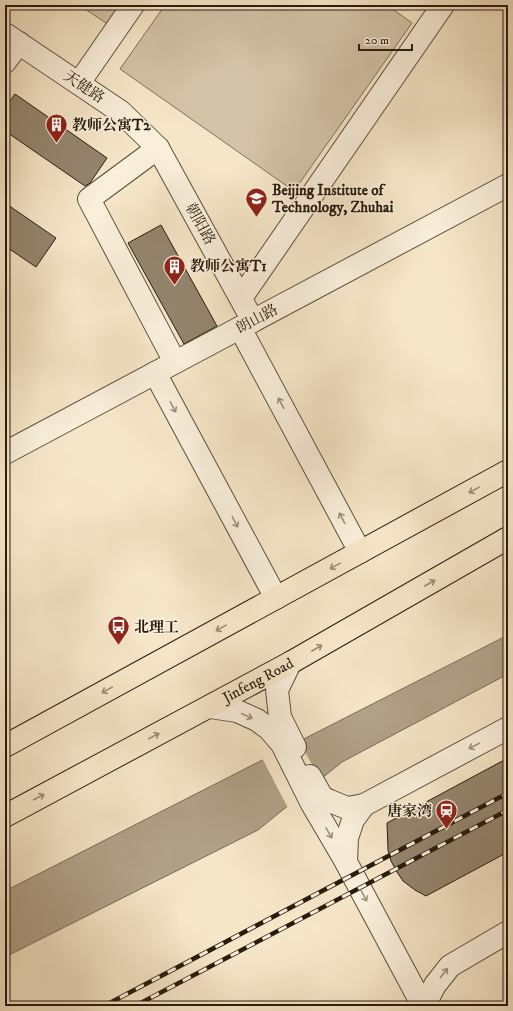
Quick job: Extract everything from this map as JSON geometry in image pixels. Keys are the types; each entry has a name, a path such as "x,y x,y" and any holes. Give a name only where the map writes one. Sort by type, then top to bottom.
{"highway":[{"path":"5,746 508,471"},
{"name":"Jinfeng Road","path":"5,816 290,663 508,538"}],"street":[{"path":"79,83 133,5"},
{"path":"241,298 434,8"},
{"path":"5,62 12,38"},
{"name":"天健路","path":"12,38 121,112 158,148"},
{"path":"158,148 89,199 176,362"},
{"name":"朝阳路","path":"158,148 241,298 247,324 360,552"},
{"name":"朗山路","path":"5,453 508,185"},
{"path":"155,373 276,598"},
{"path":"290,663 277,690 280,717 286,742 317,800 346,862 391,948 424,1006"},
{"path":"210,707 237,711 257,720 286,742"},
{"path":"317,800 347,808 364,805 508,728"},
{"path":"346,862 347,838 353,820 364,805"},
{"path":"424,1006 435,985 450,966 508,932"}],"shaded area":[{"path":"79,5 123,5 109,25"},
{"path":"165,5 387,5 412,23 294,191 120,69"},
{"path":"508,635 508,674 342,762 258,830 5,957 5,891"}],"pier":[{"path":"298,739 321,781 288,808 262,758"}],"building":[{"name":"教师公寓T2","path":"15,94 107,158 90,183 85,186 5,131 5,108"},
{"path":"5,203 56,238 36,267 5,246"},
{"name":"教师公寓T1","path":"161,225 217,326 184,344 128,243"},
{"name":"唐家湾","path":"508,758 508,852 426,896 403,881 391,861 388,850 387,823"}],"railway":[{"path":"104,1006 508,793"},
{"path":"135,1006 508,810"}],"place":[{"name":"教师公寓T2","path":"56,144"},
{"name":"Beijing Institute of Technology, Zhuhai","path":"256,218"},
{"name":"教师公寓T1","path":"174,286"},
{"name":"北理工","path":"118,646"},
{"name":"唐家湾","path":"447,830"}]}
